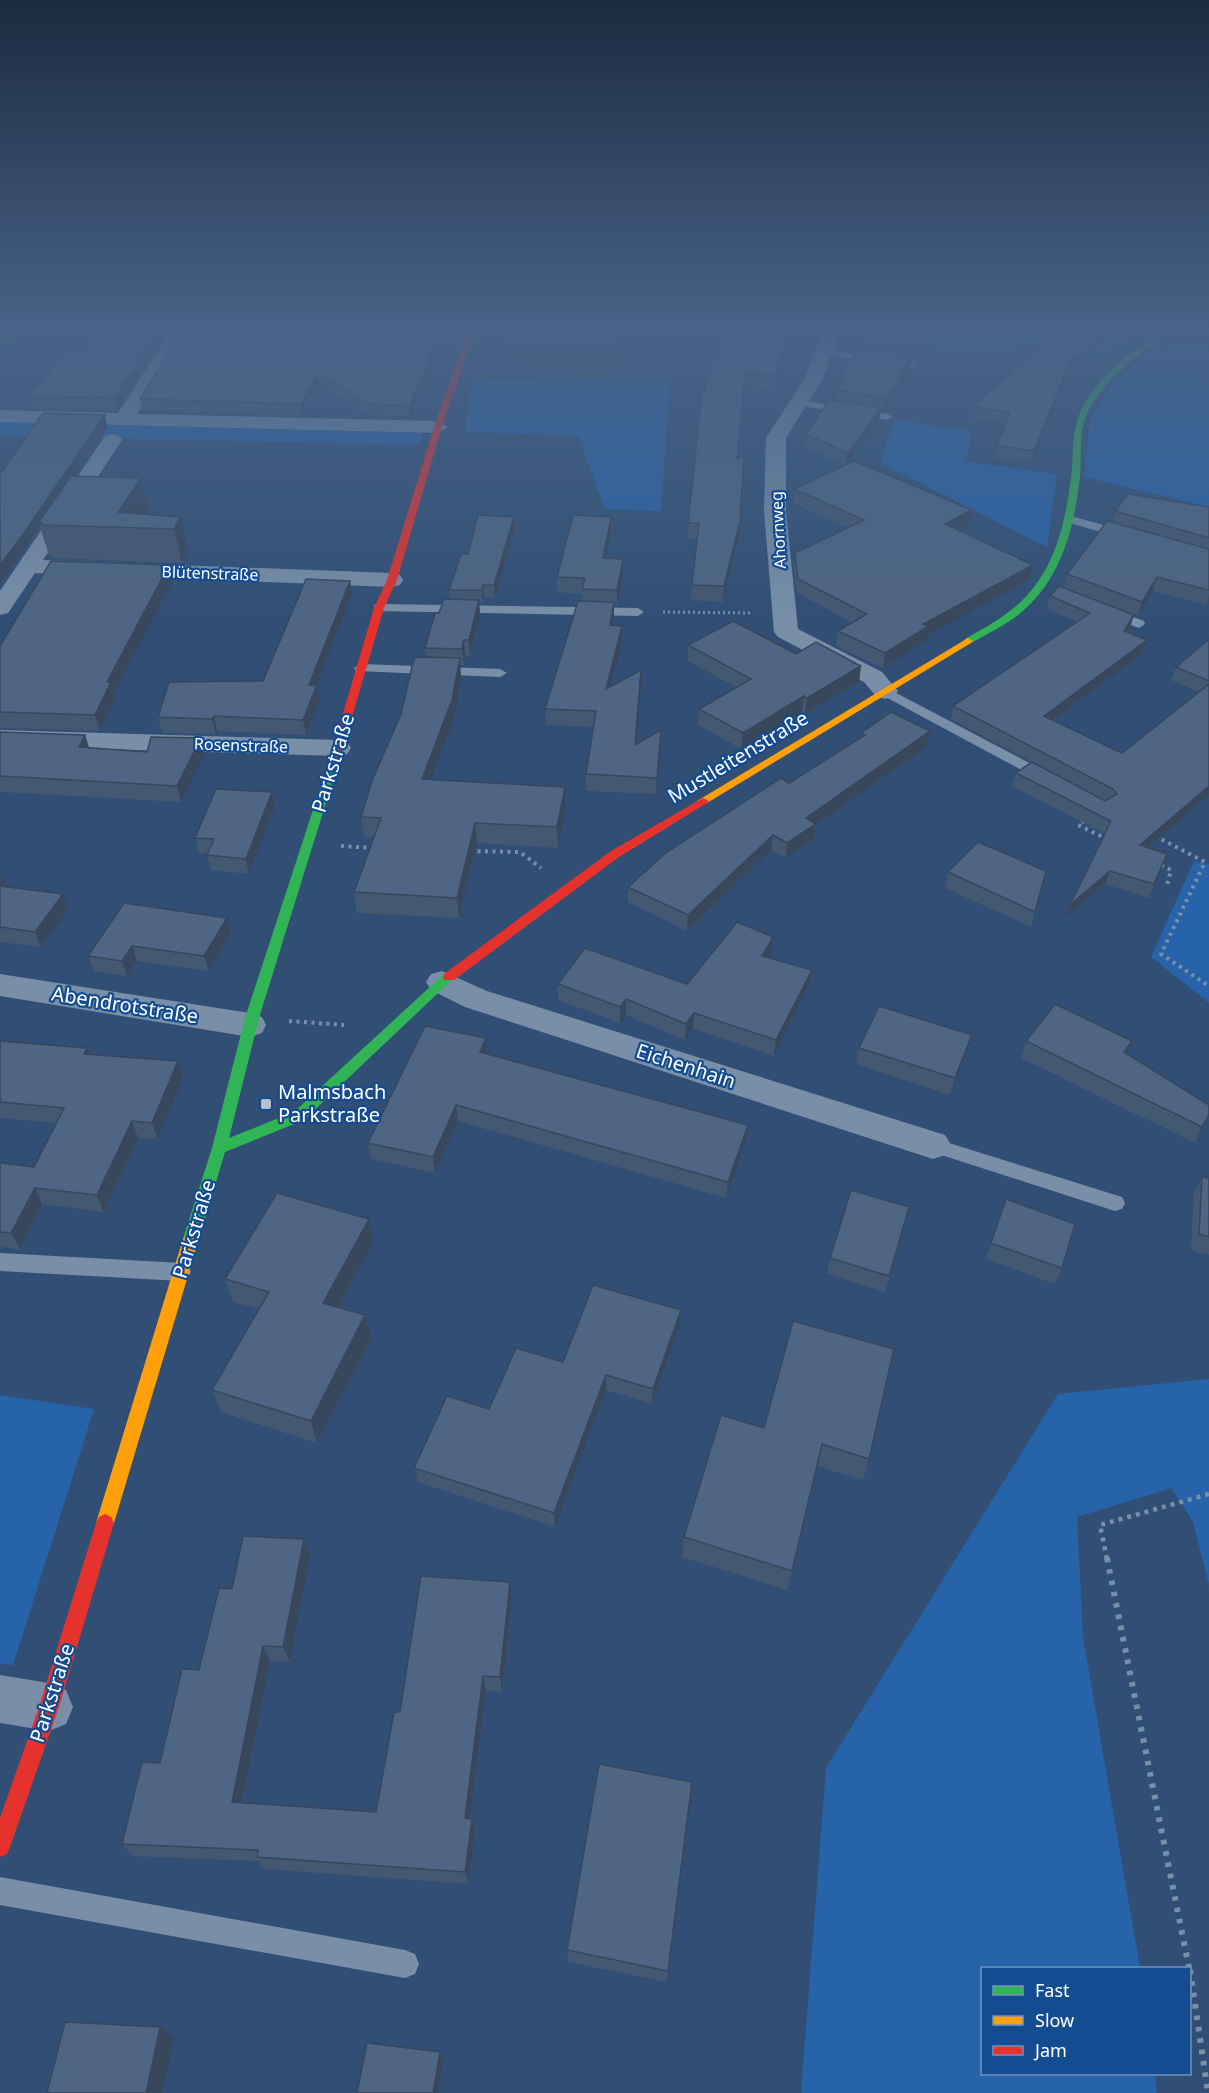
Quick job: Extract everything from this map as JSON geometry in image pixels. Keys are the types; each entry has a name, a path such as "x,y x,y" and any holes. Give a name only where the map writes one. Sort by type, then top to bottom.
{"street":[{"path":"347,425 438,427"},
{"name":"Ahornweg","path":"785,425 776,438 776,511 786,632 873,677 885,691"},
{"name":"Mustleitenstraße","path":"219,1148 299,1116 442,982 615,854 1018,610 1047,588 1071,520 1081,425"},
{"name":"Parkstraße","path":"0,1847 49,1707 219,1148 251,1022 338,748 379,608 392,580 438,427"},
{"path":"90,440 136,441"},
{"path":"0,608 112,440"},
{"path":"408,447 432,448"},
{"name":"Blütenstraße","path":"28,566 392,580"},
{"name":"Rosenstraße","path":"0,738 338,748"},
{"name":"Eichenhain","path":"442,982 476,999 933,1145"},
{"name":"Abendrotstraße","path":"0,985 251,1022"},
{"path":"0,1699 49,1707"}],"lane":[{"path":"1071,520 1140,540"},
{"path":"1096,607 1139,624"},
{"path":"379,608 638,612"},
{"path":"361,668 500,673"},
{"path":"885,691 1060,785"},
{"path":"933,1145 1115,1203"},
{"path":"0,1262 181,1272"},
{"path":"0,1891 405,1964"}],"path":[{"path":"638,612 783,614"},
{"path":"1086,819 1078,825 1109,840"},
{"path":"1153,834 1205,862 1161,954 1209,986"},
{"path":"308,845 378,848"},
{"path":"461,850 520,852 531,861"},
{"path":"1151,860 1172,870 1167,885"},
{"path":"251,1022 354,1027"},
{"path":"1189,1967 1100,1525 1209,1494"},
{"path":"1191,1979 1200,2024 1208,2093"}],"shaded area":[{"path":"0,425 103,425 423,433 419,445 0,436"},
{"path":"466,425 667,425 661,511 605,509 578,436 465,432"},
{"path":"892,425 927,425 972,431 966,461 1057,474 1047,547 880,463"},
{"path":"1089,425 1209,425 1209,507 1084,477"},
{"path":"1194,861 1209,864 1209,1003 1151,957"},
{"path":"1209,1379 1209,1585 1193,1522 1172,1488 1077,1517 1083,1637 1140,1967 981,1967 981,2075 1155,2075 1157,2093 801,2093 826,1768 1058,1394"},
{"path":"0,1395 94,1409 13,1665 0,1664"}],"building":[{"path":"35,425 98,425 0,565 0,474"},
{"path":"699,425 740,425 737,459 744,456 740,521 724,586 692,585 699,523 688,523"},
{"path":"812,425 869,425 848,453 806,434"},
{"path":"1005,425 1045,425 1034,451 997,446"},
{"path":"854,461 972,510 945,524 1033,565 923,624 929,626 885,653 838,631 867,614 798,579 795,553 864,520 794,489"},
{"path":"71,476 141,478 118,512 180,517 174,529 44,525 39,522"},
{"path":"1128,494 1209,507 1209,538 1115,511"},
{"path":"478,515 514,517 494,585 483,585 482,590 449,590 461,554 468,554"},
{"path":"573,515 611,517 603,558 623,559 617,590 582,589 585,578 557,577"},
{"path":"1107,521 1209,549 1209,590 1157,577 1142,602 1067,574"},
{"path":"51,561 169,565 107,682 111,682 95,715 0,712 0,646"},
{"path":"306,579 350,581 309,685 317,685 303,720 214,716 212,719 158,717 169,682 263,681"},
{"path":"1059,586 1134,615 1124,631 1147,640 1044,716 1122,753 1209,684 1209,786 1140,845 1167,854 1154,884 1110,871 1070,905 1111,821 1016,773 1032,762 1105,801 1117,794 1113,789 953,706 1090,613 1050,596"},
{"path":"444,599 479,600 469,640 464,640 462,649 425,648 435,613 439,613"},
{"path":"578,601 614,602 610,625 622,626 606,689 641,670 635,745 661,730 657,778 586,774 596,711 545,709"},
{"path":"733,621 796,654 816,642 861,666 807,698 804,696 743,733 699,709 751,679 688,645"},
{"path":"1209,639 1209,681 1176,667"},
{"path":"414,658 460,658 452,700 422,779 565,787 557,827 475,823 457,898 354,892 381,818 361,817 372,781 401,714"},
{"path":"891,712 930,731 806,818 816,824 787,843 773,835 688,915 628,887 667,852 781,778 789,783 865,735 861,733"},
{"path":"0,732 85,735 79,747 147,752 151,737 201,738 177,786 0,776"},
{"path":"216,789 272,792 246,859 207,855 214,839 195,838"},
{"path":"978,842 1046,871 1035,912 948,872"},
{"path":"0,886 63,894 35,932 0,927"},
{"path":"124,903 227,918 204,956 132,946 122,961 88,956"},
{"path":"737,922 773,937 762,956 812,970 776,1040 694,1013 686,1024 626,999 620,1007 558,984 585,948 687,984"},
{"path":"1055,1004 1132,1041 1124,1052 1209,1105 1209,1115 1202,1127 1026,1041"},
{"path":"879,1006 972,1035 955,1078 859,1048"},
{"path":"425,1026 486,1038 480,1052 748,1125 728,1182 456,1105 433,1157 368,1143"},
{"path":"0,1041 87,1048 84,1054 178,1061 152,1123 132,1121 97,1195 35,1188 11,1233 0,1232 0,1163 34,1167 64,1108 0,1102"},
{"path":"1202,1177 1209,1178 1209,1237 1199,1234"},
{"path":"851,1190 909,1207 889,1276 830,1258"},
{"path":"277,1193 369,1219 323,1303 365,1315 311,1421 212,1390 269,1292 225,1279"},
{"path":"1006,1199 1075,1224 1062,1268 991,1243"},
{"path":"593,1285 681,1310 653,1389 606,1375 554,1513 414,1468 447,1396 489,1409 516,1348 563,1362"},
{"path":"793,1321 894,1349 869,1459 822,1444 792,1571 684,1537 721,1415 764,1428"},
{"path":"243,1536 304,1539 283,1647 263,1646 232,1802 376,1812 394,1712 400,1712 421,1576 510,1582 500,1677 483,1676 465,1818 472,1819 465,1872 257,1857 258,1850 122,1844 142,1762 160,1763 182,1669 199,1670 219,1588 232,1589"},
{"path":"599,1764 692,1782 668,1971 567,1950"},
{"path":"65,2022 160,2027 146,2093 47,2093"},
{"path":"367,2043 440,2052 433,2093 357,2093"}],"traffic: fast":[{"path":"968,641 1019,609 1045,580 1054,565 1070,512 1080,425"},
{"path":"191,1239 219,1148 252,1018 334,761"},
{"path":"219,1148 299,1116 449,977"}],"traffic: slow":[{"path":"703,801 968,641"},
{"path":"105,1523 191,1239"}],"traffic: jam":[{"path":"334,761 379,608 392,580 439,425"},
{"path":"449,977 615,854 703,801"},
{"path":"0,1847 49,1707 105,1523"}],"place":[{"name":"Malmsbach Parkstraße","path":"266,1104"}]}
